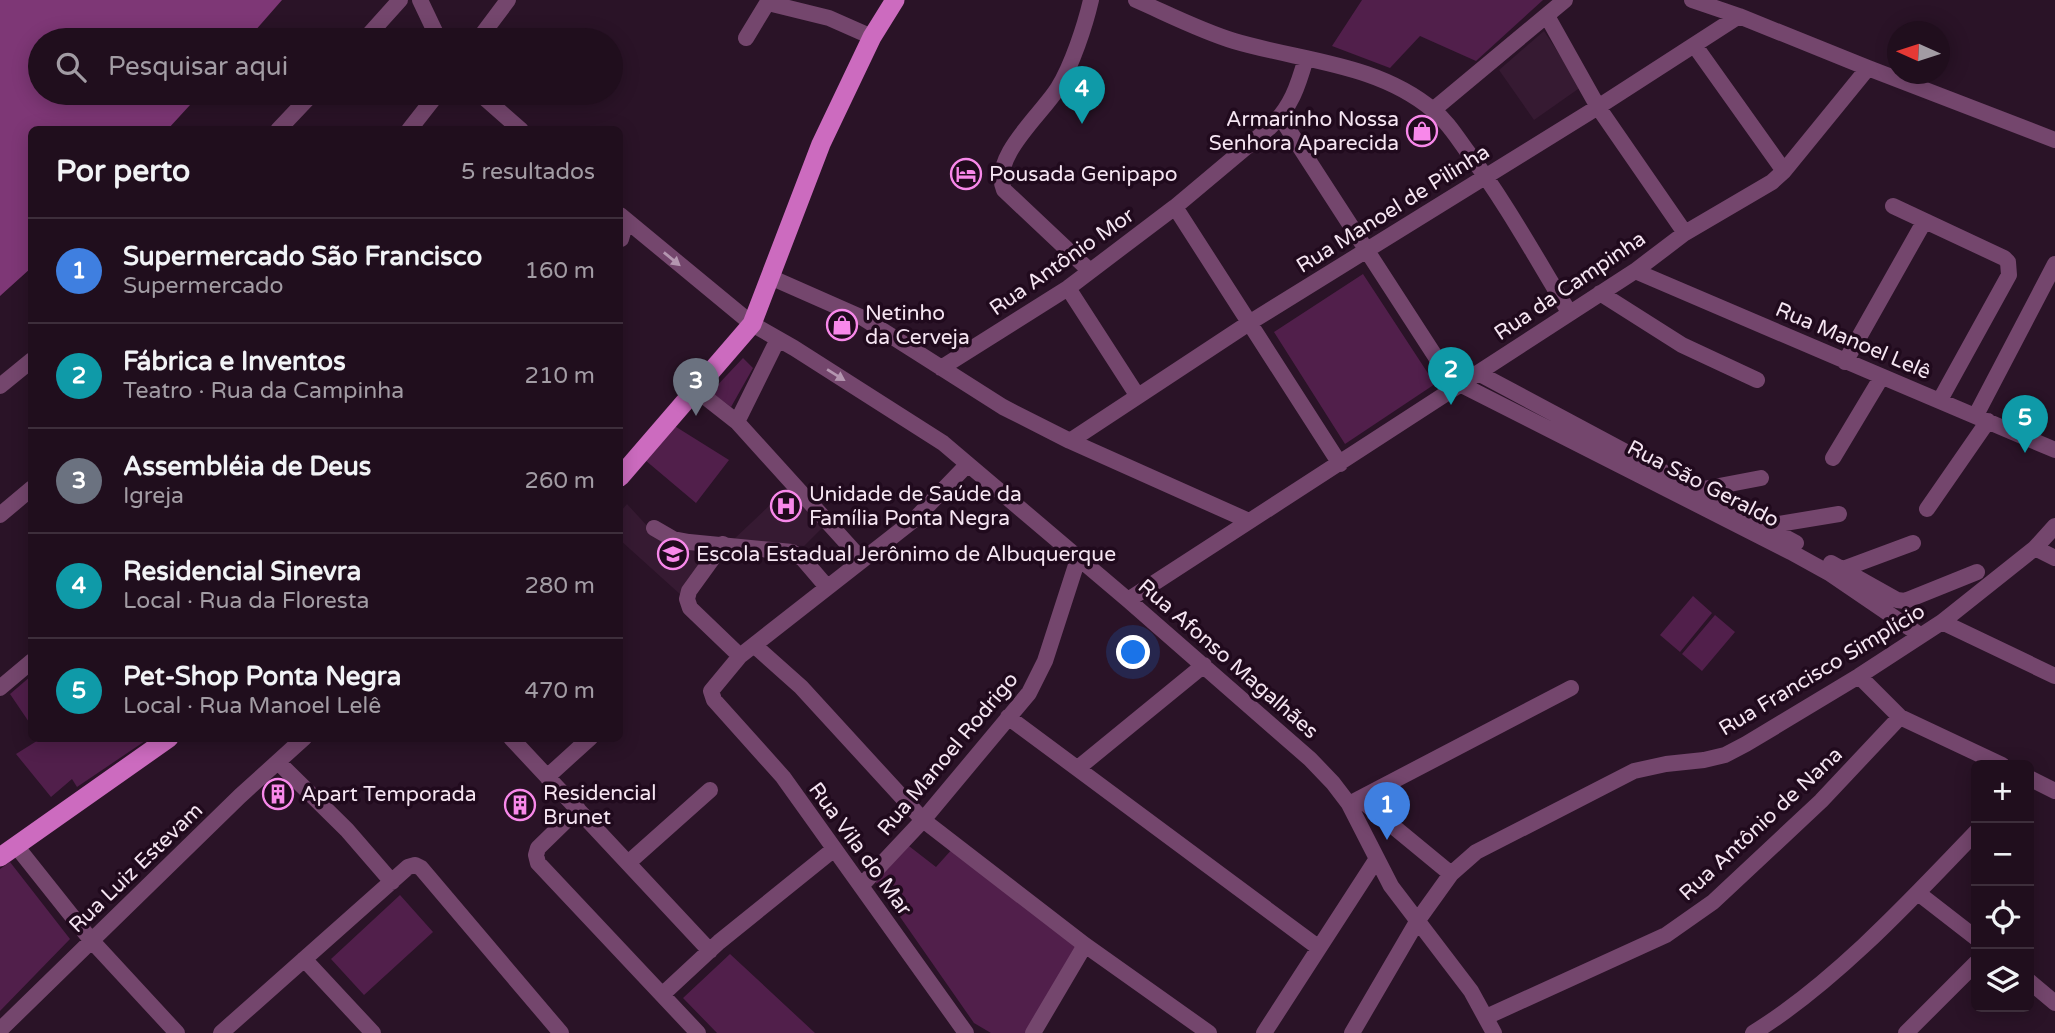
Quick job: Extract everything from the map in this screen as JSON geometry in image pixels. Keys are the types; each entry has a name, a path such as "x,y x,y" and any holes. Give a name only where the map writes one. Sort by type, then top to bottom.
{"main road":[{"path":"623,473 752,324 821,144 872,37 895,0"},
{"path":"8,852 163,742"}],"street":[{"path":"375,28 400,0"},
{"path":"420,0 433,28"},
{"path":"487,28 508,0"},
{"path":"1090,271 1004,190 1001,176 1023,131 1053,94 1065,74 1091,0"},
{"path":"1136,0 1233,41 1307,58 1383,80 1433,110 1447,124 1486,176 1569,312"},
{"path":"1433,110 1565,0"},
{"path":"1692,0 2055,140"},
{"path":"746,38 769,2 829,18 872,37"},
{"path":"1547,16 1598,107 1685,233"},
{"name":"Rua Manoel de Pilinha","path":"1070,441 1249,323 1598,107 1739,16"},
{"path":"1695,46 1784,171"},
{"name":"Rua Antônio Mor","path":"941,368 1068,288 1175,207 1280,118 1294,97 1307,58"},
{"name":"Rua da Campinha","path":"1128,600 1635,271 1685,233 1772,182 1868,68"},
{"path":"282,126 302,105"},
{"path":"412,126 429,105"},
{"path":"493,105 516,126"},
{"name":"Rua São Geraldo","path":"1280,118 1443,371 1460,385 1791,552 1829,573 1920,635"},
{"path":"1893,206 2008,262 2009,275 1940,400"},
{"path":"1175,207 1340,464"},
{"name":"Rua Afonso Magalhães","path":"623,218 752,324 930,434 1204,665 1354,801 1451,874"},
{"path":"1844,362 1924,222"},
{"path":"1927,509 1982,418 2055,264"},
{"name":"Rua Manoel Lelê","path":"1635,271 2055,450"},
{"path":"770,277 863,318 1003,407 1070,441 1249,522"},
{"path":"1068,288 1137,395"},
{"path":"1600,293 1682,345 1757,380"},
{"path":"737,422 778,339"},
{"path":"0,386 28,363"},
{"name":"Rua São Geraldo","path":"1478,373 1766,526 1897,600 1905,601 1977,572"},
{"path":"1833,458 1881,378"},
{"path":"695,389 737,422 862,560"},
{"path":"723,544 689,591 687,599 691,608 740,656 915,519 967,465"},
{"path":"1698,490 1761,478"},
{"path":"0,515 28,491"},
{"path":"1766,526 1839,514"},
{"name":"Rua Francisco Simplício","path":"1352,1033 1419,920 1451,874 1476,852 1622,777 1649,767 1725,755 1859,676 1942,622 2035,548 2055,526"},
{"path":"654,528 673,540 795,554 827,587"},
{"path":"1843,569 1913,543"},
{"path":"2035,548 2055,558"},
{"name":"Rua Manoel Rodrigo","path":"861,886 923,820 1029,693 1045,661 1078,559"},
{"path":"1942,622 2055,676"},
{"path":"754,645 801,687 923,820 1201,1031"},
{"name":"Rua Vila do Mar","path":"740,656 713,686 711,695 783,777 966,1033"},
{"path":"0,688 28,664"},
{"path":"1078,768 1204,665"},
{"path":"1859,676 1900,717 1991,760"},
{"path":"1354,801 1571,688"},
{"path":"1008,717 1319,948"},
{"name":"Rua Antônio de Nana","path":"1486,1017 1666,935 1713,902 1821,801 1900,717"},
{"name":"Rua Luiz Estevam","path":"0,1030 300,742"},
{"path":"515,742 710,951"},
{"path":"547,777 586,742"},
{"path":"278,762 347,830 392,882"},
{"path":"2034,780 2055,791"},
{"path":"628,863 710,790"},
{"name":"Rua Afonso Magalhães","path":"1354,801 1376,860 1391,886 1471,991 1494,1033"},
{"path":"578,809 537,851 538,863 698,1033"},
{"path":"1753,1033 1804,996 1918,893 1971,837"},
{"path":"663,995 710,951 833,850"},
{"path":"8,852 177,1033"},
{"path":"1264,1033 1376,860"},
{"path":"221,1033 412,866 421,868 561,1033"},
{"path":"1918,893 1971,934"},
{"path":"1033,1033 1085,945"},
{"path":"304,959 373,1033"},
{"path":"1906,1033 1925,1027 1971,969"},
{"path":"2034,985 2055,1003"}],"shaded area":[{"path":"0,0 282,0 258,28 28,28 28,105 190,105 171,126 28,126 28,271 0,296"},
{"path":"1362,0 1543,0 1476,61 1420,36 1390,68 1332,46"},
{"path":"1544,31 1581,87 1534,120 1499,70"},
{"path":"1363,274 1435,384 1345,444 1274,332"},
{"path":"743,358 753,368 731,407 711,392"},
{"path":"673,425 729,460 696,503 645,460"},
{"name":"Unidade de Saúde da Família Ponta Negra","path":"789,487 822,528 804,546 733,540"},
{"name":"Escola Estadual Jerônimo de Albuquerque","path":"627,504 662,542 716,547 682,596 623,543 623,509"},
{"path":"1693,596 1712,613 1680,652 1660,635"},
{"path":"1715,615 1735,632 1702,671 1682,654"},
{"path":"28,679 28,721 10,694"},
{"path":"35,742 144,742 77,787 72,779 51,797 16,754"},
{"path":"905,843 936,867 954,847 1077,945 1025,1033 991,1033 974,1023 875,881"},
{"path":"10,862 70,939 0,1011 0,869"},
{"path":"400,895 433,932 364,995 331,959"},
{"path":"730,954 815,1033 717,1033 683,998"}],"place":[{"name":"Residencial Sinevra","path":"1082,124"},
{"name":"Armarinho Nossa Senhora Aparecida","path":"1422,131"},
{"name":"Pousada Genipapo","path":"966,174"},
{"name":"Netinho da Cerveja","path":"842,325"},
{"name":"Fábrica e Inventos","path":"1451,405"},
{"name":"Assembléia de Deus","path":"696,416"},
{"name":"Pet-Shop Ponta Negra","path":"2025,453"},
{"name":"Unidade de Saúde da Família Ponta Negra","path":"786,506"},
{"name":"Escola Estadual Jerônimo de Albuquerque","path":"673,554"},
{"name":"Apart Temporada","path":"278,794"},
{"name":"Residencial Brunet","path":"520,805"},
{"name":"Supermercado São Francisco","path":"1387,840"}]}
